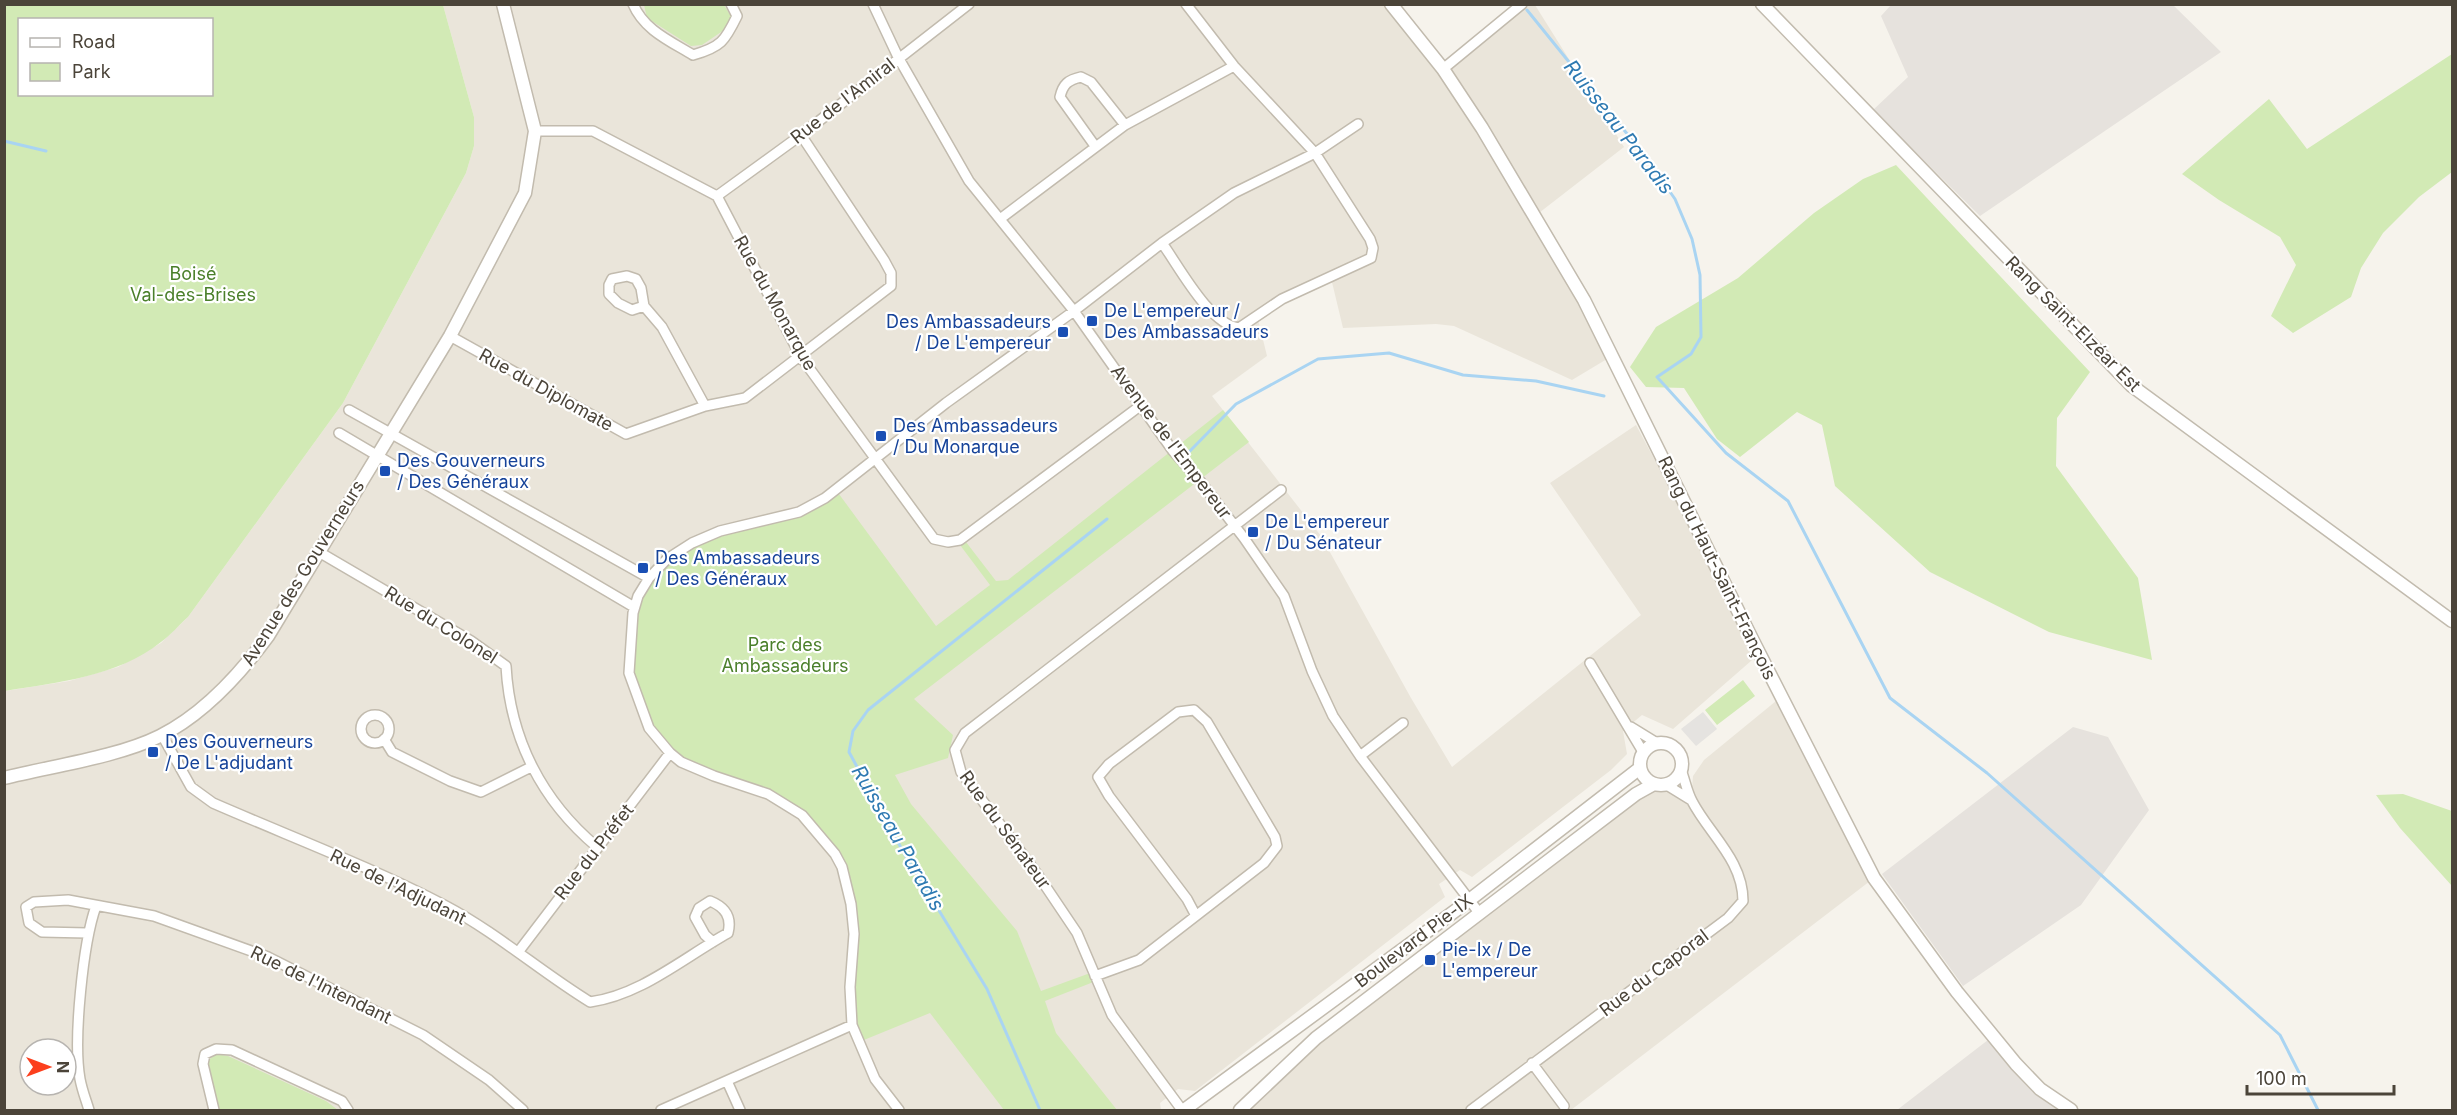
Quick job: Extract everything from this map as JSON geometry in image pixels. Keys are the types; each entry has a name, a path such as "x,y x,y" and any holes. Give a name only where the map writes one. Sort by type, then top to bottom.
{"street":[{"name":"Avenue des Gouverneurs","path":"4,778 112,752 162,735 195,712 242,670 268,636 450,336 525,193 535,131 503,4"},
{"path":"633,4 639,18 660,36 693,55 714,49 727,38 737,16 731,4"},
{"name":"Avenue de l'Empereur","path":"873,4 898,57 969,181 1074,311 1140,406 1235,528 1284,596 1312,671 1333,716 1360,756 1480,914"},
{"name":"Rue de l'Amiral","path":"717,196 801,135 898,57 969,4"},
{"path":"1162,243 1216,318 1230,327 1239,328 1282,299 1371,258 1373,248 1370,239 1315,153 1234,66 1186,4"},
{"name":"Rang du Haut-Saint-François","path":"1391,4 1443,69 1482,128 1584,300 1756,648 1874,879 1957,992 2016,1064 2040,1089 2071,1110"},
{"path":"1443,69 1522,4"},
{"name":"Rang Saint-Elzéar Est","path":"1762,4 2132,386 2452,621"},
{"path":"1000,219 1125,125 1234,66"},
{"path":"1095,146 1060,97 1063,86 1070,80 1081,77 1090,82 1125,125"},
{"path":"899,1110 875,1079 852,1024 850,987 854,934 851,904 842,867 835,854 801,815 768,794 714,776 669,753 649,728 628,673 634,607 649,578 667,560 692,543 720,531 799,512 825,498 876,456 1074,311 1162,243 1234,193 1315,153 1359,124"},
{"path":"535,131 593,131 717,196"},
{"name":"Rue du Diplomate","path":"450,336 626,434 705,406 745,398 891,286 891,273 884,260 801,135"},
{"name":"Rue du Monarque","path":"717,196 801,357 876,456 934,539 948,542 960,540 1140,406"},
{"path":"644,306 662,327 705,406"},
{"path":"348,410 649,578"},
{"path":"339,433 634,607"},
{"name":"Rue du Sénateur","path":"1183,1110 1112,1016 1077,933 1038,875 961,772 956,750 965,733 1235,528 1281,490"},
{"name":"Rue du Colonel","path":"319,552 471,641 506,666 519,741 531,767 576,829 597,847"},
{"path":"1590,663 1643,752 1640,768 1645,778 1659,784 1675,779 1681,770 1681,760 1676,750 1668,744 1657,743 1629,726"},
{"path":"1095,976 1139,960 1195,914 1264,863 1277,846 1275,837 1207,722 1194,710 1178,712 1109,764 1098,777 1109,796 1187,899 1195,914"},
{"path":"1360,756 1403,723"},
{"name":"Rue de l'Adjudant","path":"162,735 191,787 213,803 381,875 447,907 519,951 590,1002 606,1000 642,985 713,942"},
{"path":"384,739 392,752 450,781 480,792 531,767"},
{"path":"1643,752 1657,743"},
{"name":"Rue du Préfet","path":"519,951 669,753"},
{"name":"Boulevard Pie-IX","path":"1183,1110 1470,900 1640,768"},
{"name":"Rue du Caporal","path":"1471,1110 1728,918 1743,901 1743,889 1719,837 1691,800 1681,770"},
{"name":"Rue du Caporal","path":"1659,784 1691,800"},
{"name":"Boulevard Pie-IX","path":"1240,1110 1316,1038 1636,795 1659,784"},
{"name":"Rue de l'Intendant","path":"87,933 42,932 30,923 26,908 34,902 51,899 154,916 268,957 423,1035 489,1080 524,1110"},
{"path":"89,1110 80,1078 79,1036 87,933 96,906"},
{"path":"661,1110 852,1024"},
{"path":"214,1110 203,1064 205,1054 216,1049 232,1050 342,1101 348,1110"},
{"path":"1532,1063 1564,1106"},
{"path":"727,1081 740,1110"}],"shaded area":[{"path":"443,5 1398,5 1443,69 1522,5 1535,5 1624,147 1535,216 1612,356 1572,380 1454,326 1436,324 1343,328 1331,278 1257,315 1267,356 1212,396 1321,536 1452,767 1641,615 1550,483 1636,425 1759,654 1673,729 1642,715 1623,731 1627,754 1611,770 1472,877 1460,870 1439,884 1445,897 1195,1091 1178,1089 1160,1103 1161,1110 5,1110 5,691 69,681 118,667 161,643 188,617 343,403 466,173 474,146 474,117"},
{"path":"1891,5 2173,5 2221,52 1980,216 1873,110 1908,77 1881,16"},
{"path":"1781,697 1874,878 1571,1110 1240,1110 1316,1038 1636,794 1665,784 1691,800 1693,776 1704,760"},
{"path":"1703,712 1717,729 1696,746 1681,729"},
{"path":"2073,727 2108,737 2149,810 2081,905 1963,986 1882,874"},
{"path":"1988,1040 2027,1086 2062,1110 1897,1110"}],"green space":[{"name":"Boisé Val-des-Brises","path":"5,4 443,5 474,117 474,146 466,173 343,403 188,617 144,654 106,671 66,681 5,691"},
{"path":"644,5 724,5 732,18 730,26 702,45 691,46 647,18"},
{"path":"2452,54 2452,172 2419,197 2383,233 2361,268 2351,297 2293,333 2271,316 2296,265 2280,237 2219,200 2182,174 2269,99 2307,149"},
{"path":"1896,165 2090,372 2057,418 2056,466 2138,578 2152,660 2049,632 1930,572 1835,486 1822,425 1797,412 1740,457 1717,439 1684,388 1646,387 1630,367 1656,327 1738,278 1814,213 1863,179"},
{"name":"Parc des Ambassadeurs","path":"1223,410 1249,442 914,699 953,735 948,758 895,775 911,804 1017,931 1041,991 1093,972 1096,981 1045,1001 1056,1033 1117,1110 1004,1110 930,1013 859,1042 852,1025 854,934 842,867 801,815 765,792 681,762 649,728 629,673 632,622 649,578 692,543 774,520 836,490 936,626 990,585 960,545 966,542 996,581 1008,580"},
{"path":"1743,680 1755,696 1717,725 1705,710"},
{"path":"2403,794 2452,811 2452,886 2400,828 2376,795"},
{"path":"216,1054 228,1056 326,1101 338,1110 220,1110 206,1062"}],"waterway":[{"path":"1527,10 1641,151 1675,199 1692,239 1700,275 1701,337 1691,354 1657,377 1726,453 1788,501 1890,698 1987,773 2280,1035 2318,1110"},
{"path":"4,141 46,151"},
{"name":"Ruisseau Paradis","path":"1188,453 1236,404 1318,359 1389,353 1463,375 1536,381 1604,396"},
{"name":"Ruisseau Paradis","path":"1040,1110 987,989 905,855 849,752 853,731 868,710 1107,519"}],"place":[{"name":"De L'empereur / Des Ambassadeurs","path":"1092,321"},
{"name":"Des Ambassadeurs / De L'empereur","path":"1063,332"},
{"name":"Des Ambassadeurs / Du Monarque","path":"881,436"},
{"name":"Des Gouverneurs / Des Généraux","path":"385,471"},
{"name":"De L'empereur / Du Sénateur","path":"1253,532"},
{"name":"Des Ambassadeurs / Des Généraux","path":"643,568"},
{"name":"Des Gouverneurs / De L'adjudant","path":"153,752"},
{"name":"Pie-Ix / De L'empereur","path":"1430,960"}]}
